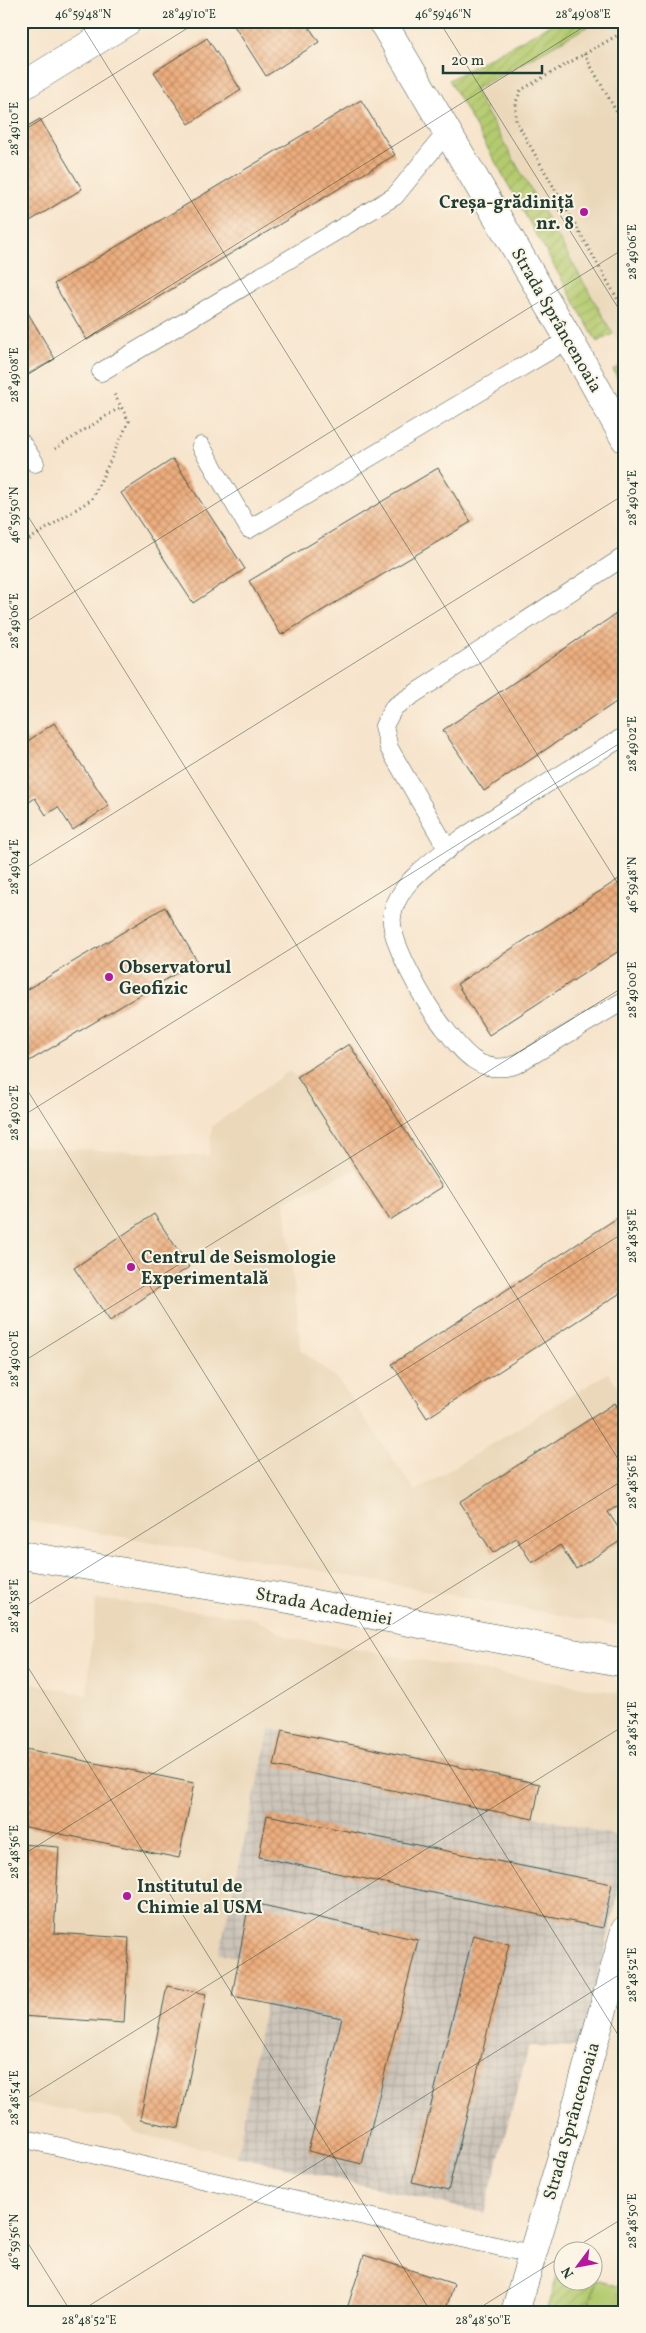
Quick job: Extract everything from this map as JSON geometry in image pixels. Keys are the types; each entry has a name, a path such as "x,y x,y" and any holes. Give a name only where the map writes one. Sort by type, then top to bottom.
{"street":[{"path":"21,87 128,21"},
{"name":"Strada Sprâncenoaia","path":"382,21 569,339 625,439"},
{"name":"Strada Academiei","path":"21,1555 278,1597 625,1663"},
{"name":"Strada Sprâncenoaia","path":"515,2312 531,2254 569,2134 625,1930"}],"lane":[{"path":"101,372 395,196 446,132"},
{"path":"201,446 249,529 569,339"},
{"path":"21,442 35,463"},
{"path":"448,850 389,748 384,726 394,707 625,556"},
{"path":"625,736 468,834 411,881 394,906 391,918 396,943 433,1014 464,1054 482,1064 501,1069 515,1065 625,1000"},
{"path":"21,2138 531,2254"}],"path":[{"path":"625,31 521,90 516,102 516,121 625,312"},
{"path":"584,54 625,127"},
{"path":"21,545 92,499 129,421 101,372"},
{"path":"35,463 122,406"}],"shaded area":[{"name":"Creșa-grădiniță nr. 8","path":"597,21 625,21 625,354 474,90"},
{"path":"349,1044 408,1136 358,1168 285,1201 301,1350 339,1381 415,1491 608,1373 625,1397 625,1627 277,1563 21,1520 21,1146 209,1156 212,1126 289,1071 297,1077"},
{"name":"Institutul de Chimie al USM","path":"96,1599 253,1618 292,1639 625,1694 625,1838 529,1815 535,1782 219,1953 272,1963 237,2156 135,2133 119,2119 21,2102 21,1681 87,1695"},
{"path":"270,1728 535,1782 530,1815 625,1838 625,1865 582,2047 529,2046 484,2213 237,2156 272,1964 219,1953"}],"green space":[{"path":"557,21 597,21 474,90 613,334 597,342 449,80"},
{"path":"625,363 625,392 613,370"},
{"path":"604,2282 625,2288 625,2312 587,2312 593,2290 604,2290"},
{"path":"554,2285 554,2290 593,2290 587,2312 546,2312"}],"building":[{"path":"21,21 37,21 21,32"},
{"path":"231,21 305,21 319,42 266,76"},
{"path":"207,38 241,90 189,124 154,72"},
{"path":"361,100 395,155 87,340 54,284"},
{"path":"40,119 82,189 30,221 21,208 21,130"},
{"path":"21,301 55,359 21,378"},
{"path":"173,459 245,569 193,603 121,493"},
{"path":"438,468 471,522 281,635 249,581"},
{"path":"625,608 625,696 484,791 443,730"},
{"path":"54,723 109,806 73,830 58,807 46,815 35,798 25,805 21,800 21,776 24,774 21,770 21,731 28,741"},
{"path":"625,875 625,947 489,1035 457,984"},
{"name":"Observatorul Geofizic","path":"165,907 197,961 21,1066 21,993"},
{"path":"349,1044 442,1187 390,1220 297,1077"},
{"path":"625,1213 625,1290 427,1418 392,1364"},
{"name":"Centrul de Seismologie Experimentală","path":"154,1214 189,1267 110,1321 74,1268"},
{"path":"615,1403 625,1418 625,1465 619,1469 625,1478 625,1501 608,1512 625,1538 576,1569 560,1545 532,1563 516,1538 493,1553 460,1502"},
{"path":"282,1730 540,1784 533,1819 274,1766"},
{"path":"21,1748 194,1783 179,1858 21,1826"},
{"path":"267,1815 612,1884 603,1928 259,1857"},
{"path":"21,1844 59,1847 54,1933 129,1938 124,2023 21,2016"},
{"path":"249,1902 418,1940 362,2164 308,2151 342,2018 232,1996"},
{"path":"473,1935 509,1944 448,2191 412,2182"},
{"path":"167,1986 206,1994 179,2128 140,2120"},
{"path":"625,2196 625,2239 620,2228 620,2207"},
{"path":"364,2255 454,2284 445,2312 346,2312"}],"place":[{"name":"Creșa-grădiniță nr. 8","path":"584,212"},
{"name":"Observatorul Geofizic","path":"109,977"},
{"name":"Centrul de Seismologie Experimentală","path":"131,1267"},
{"name":"Institutul de Chimie al USM","path":"127,1896"}]}
